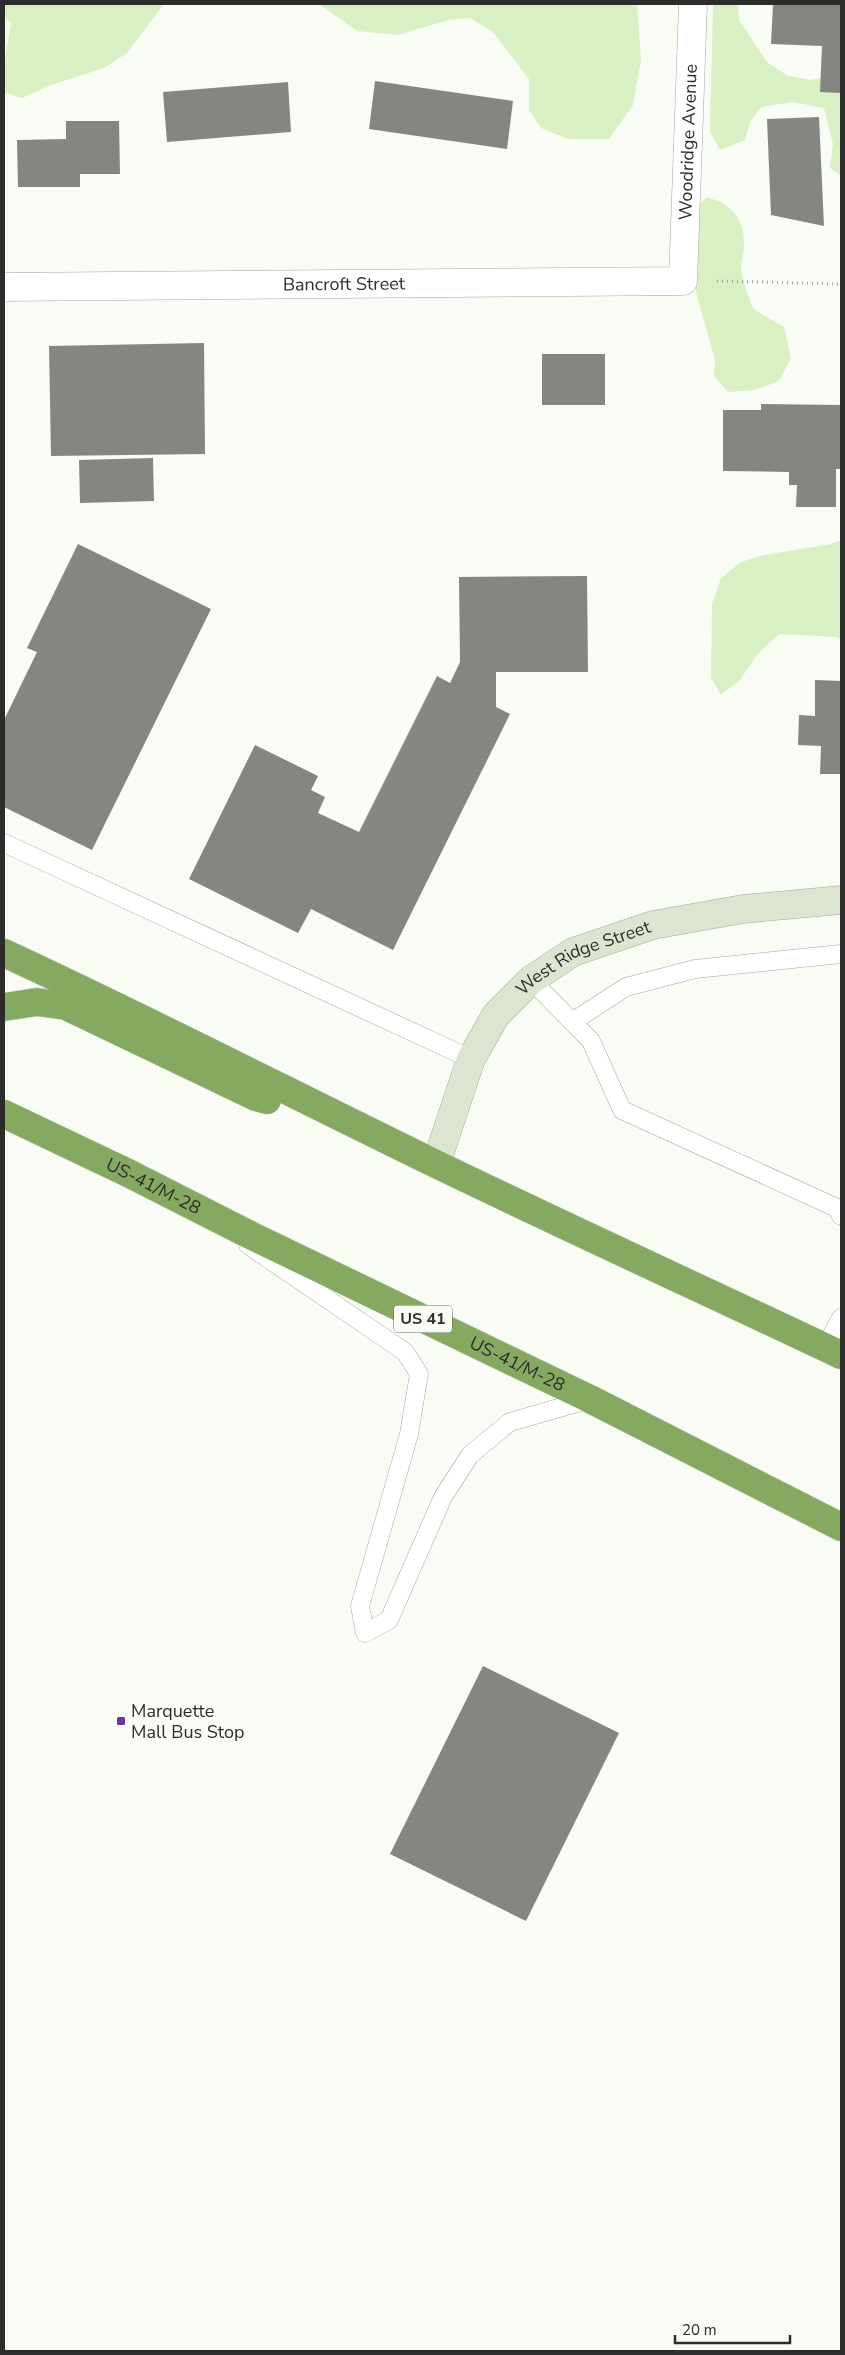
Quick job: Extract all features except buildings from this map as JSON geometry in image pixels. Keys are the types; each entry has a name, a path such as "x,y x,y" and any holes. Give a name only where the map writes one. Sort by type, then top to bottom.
{"highway":[{"path":"4,953 126,1010 436,1164 833,1351"},
{"path":"4,1007 37,1002 66,1006 256,1097 367,1129"},
{"name":"US-41/M-28","path":"4,1114 590,1399 839,1525"}],"street":[{"name":"Woodridge Avenue","path":"683,281 693,4"},
{"name":"Bancroft Street","path":"4,287 683,281"},
{"name":"West Ridge Street","path":"436,1164 471,1058 496,1015 531,980 573,952 653,925 743,910 841,900"}],"lane":[{"path":"4,843 471,1058"},
{"path":"572,1022 626,987 694,969 841,954"},
{"path":"531,980 591,1041 622,1110 840,1209"},
{"path":"188,1203 405,1352 419,1374 409,1434 360,1606 365,1633 389,1620 443,1497 470,1455 510,1422 590,1399"},
{"path":"833,1351 841,1318"}],"path":[{"path":"683,281 841,284"}],"green space":[{"path":"4,4 164,4 127,53 104,68 51,85 22,98 4,92 4,67 11,22 4,18"},
{"path":"319,4 637,4 641,60 633,105 609,139 568,139 541,128 529,110 529,79 493,32 470,18 448,20 398,35 357,31"},
{"path":"713,4 738,4 739,20 767,62 788,76 810,80 841,75 841,176 830,168 833,144 824,108 793,102 761,107 750,122 745,140 720,150 710,132"},
{"path":"706,197 723,204 736,214 740,221 744,238 742,272 753,309 784,327 791,358 779,381 755,390 728,392 714,376 715,360 696,292 695,237 699,206"},
{"path":"841,540 841,640 837,637 779,634 757,655 740,680 721,695 711,678 712,604 721,578 741,562 764,555 831,544"}],"place":[{"name":"Marquette Mall Bus Stop","path":"121,1721"}]}
